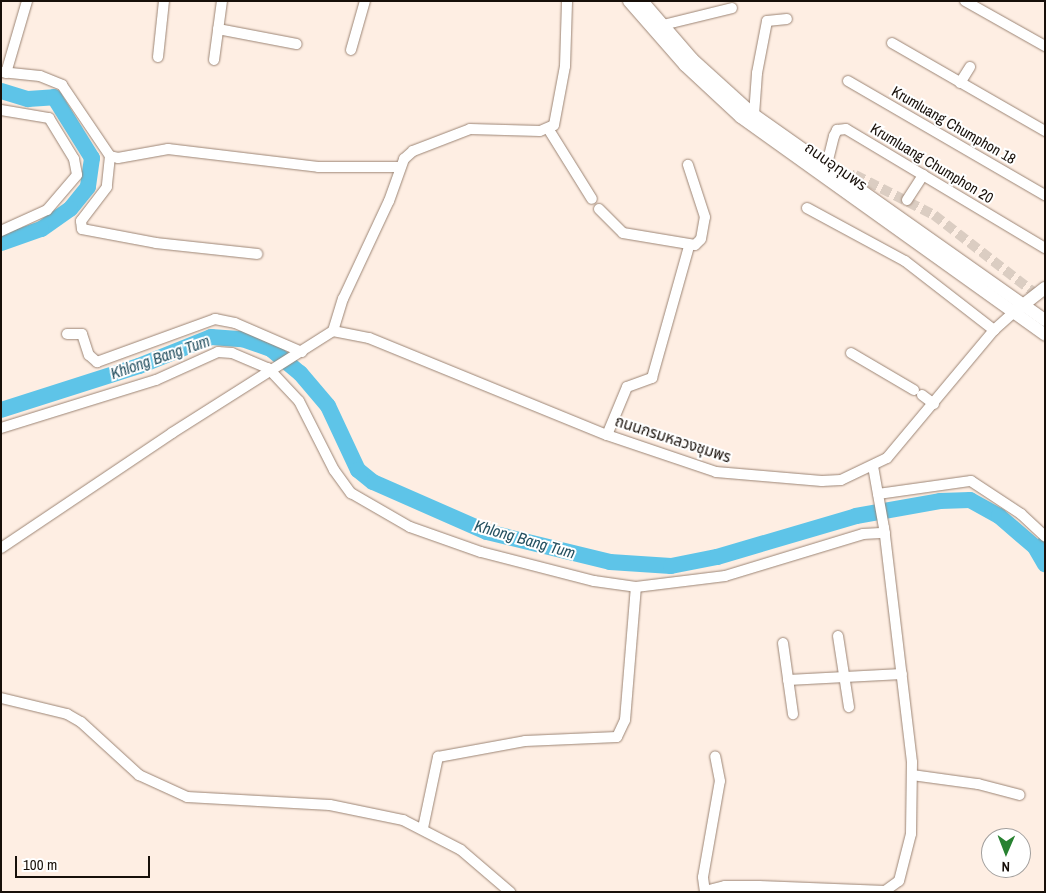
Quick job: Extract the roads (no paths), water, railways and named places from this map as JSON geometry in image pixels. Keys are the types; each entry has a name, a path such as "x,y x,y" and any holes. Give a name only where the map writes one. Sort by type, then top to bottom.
{"street":[{"path":"27,1 4,73 40,76 62,85 110,156 107,187 82,221 82,229 156,243 257,254"},
{"path":"158,56 164,1"},
{"path":"214,60 222,1"},
{"path":"351,50 365,1"},
{"path":"550,130 556,119 565,66 567,1"},
{"name":"ถนนอุทุมพร","path":"629,1 685,65 741,117 1019,308 1045,320"},
{"name":"ถนนอุทุมพร","path":"642,1 692,59 754,115 1019,308 1045,335"},
{"path":"971,3 1045,46"},
{"path":"663,25 732,8"},
{"path":"754,115 757,73 767,21 787,19"},
{"path":"218,29 297,44"},
{"path":"892,43 1045,131"},
{"path":"960,82 970,67"},
{"name":"Krumluang Chumphon 18","path":"848,81 1045,195"},
{"path":"1,110 49,118 74,158 77,175 47,210 1,231"},
{"name":"Krumluang Chumphon 20","path":"826,168 834,136 841,128 1045,248"},
{"path":"1,548 172,433 277,369 333,331 345,294 389,201 398,167 413,151 470,129 550,130"},
{"path":"550,130 592,199"},
{"path":"110,156 118,158 168,149 318,167 398,167"},
{"path":"599,209 623,232 689,246 701,239 705,218 688,165"},
{"path":"908,200 923,175"},
{"path":"806,208 905,261 994,330"},
{"path":"607,435 627,387 652,378 689,246"},
{"name":"ถนนกรมหลวงชุมพร","path":"333,331 370,338 607,435 716,472 755,478 841,480 887,458 994,330 1045,288"},
{"path":"67,334 82,334 89,355 97,362 215,319 235,323 299,354"},
{"path":"1,428 156,380 218,352 243,357 277,369 304,408 334,470 351,493 410,527 481,552 594,581 636,587 725,576 863,534 884,530"},
{"path":"851,353 918,392 934,404"},
{"path":"715,756 720,781 703,877 705,892 725,886 862,891 893,888 903,869 911,834 912,776 902,674 884,530 873,466"},
{"path":"878,495 971,481 1021,514 1042,533"},
{"path":"423,828 438,757 525,741 617,737 625,720 636,587"},
{"path":"838,636 849,707"},
{"path":"783,643 793,714"},
{"path":"788,680 902,674"},
{"path":"1,698 74,718 139,774 187,797 330,805 403,820 423,828 460,850 510,892"},
{"path":"912,776 978,784 1020,795"}],"waterway":[{"name":"Khlong Bang Tum","path":"1,91 28,99 54,97 92,158 88,187 70,209 41,229 1,243"},
{"name":"Khlong Bang Tum","path":"1,410 139,366 211,337 242,339 271,349 300,373 328,406 358,470 373,482 487,532 610,562 671,566 717,557 856,516 940,501 970,500 999,516 1035,547 1045,564"},
{"path":"1034,546 1045,541"}],"tunnel":[{"path":"839,177 855,175 934,215 1036,294"}]}
